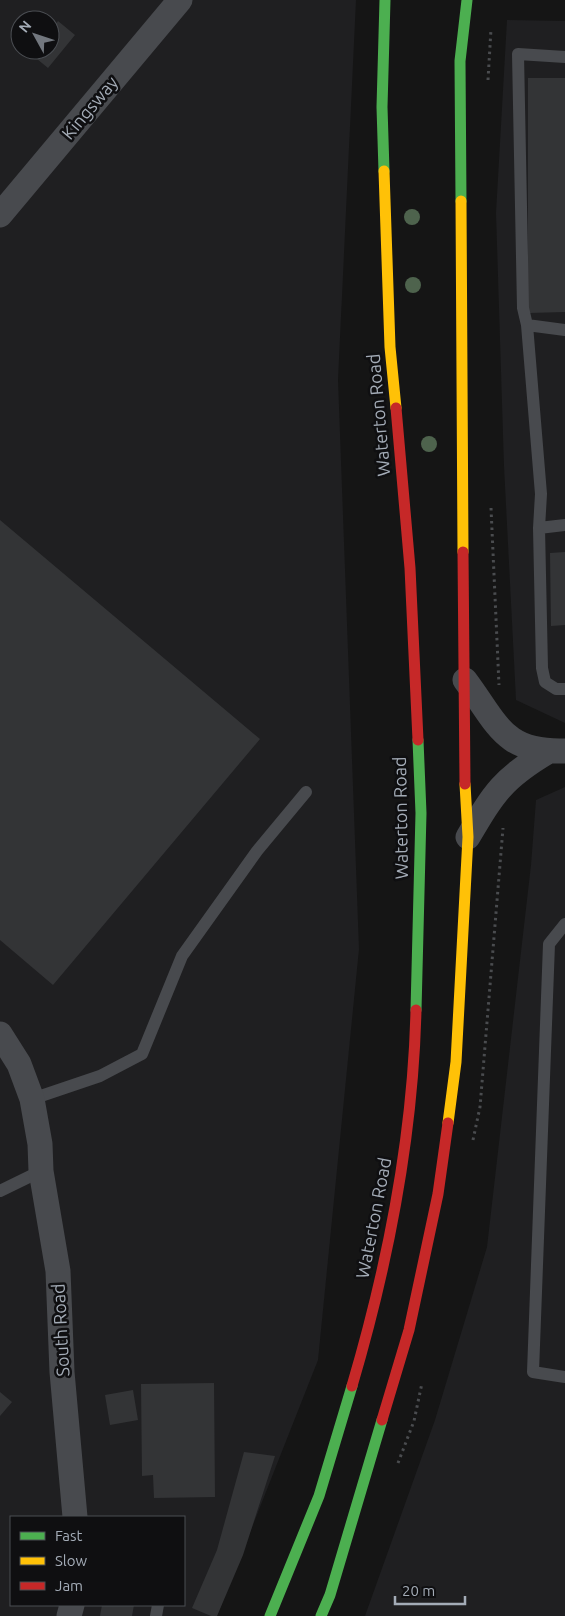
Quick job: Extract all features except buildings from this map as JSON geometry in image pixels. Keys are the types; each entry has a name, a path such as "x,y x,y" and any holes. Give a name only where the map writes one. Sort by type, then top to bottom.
{"main road":[{"name":"Waterton Road","path":"270,1616 319,1496 370,1329 402,1178 416,1028 421,813 410,568 390,347 382,107 384,0"},
{"path":"321,1616 330,1595 409,1330 438,1194 456,1062 468,837 465,793 460,62 467,0"}],"street":[{"name":"Kingsway","path":"0,215 180,0"},
{"path":"465,680 503,734 521,746 557,751"},
{"path":"468,837 500,787 519,769 557,751"},
{"name":"South Road","path":"0,1034 19,1064 32,1099 40,1144 41,1171 58,1271 62,1372 75,1516"}],"lane":[{"path":"565,57 518,54 523,308 527,325 541,494 539,528 542,668 546,682 556,689 565,689"},
{"path":"527,325 565,330"},
{"path":"539,528 565,525"},
{"path":"32,1099 100,1076 142,1054 182,956 257,851 306,792"},
{"path":"565,924 549,944 533,1372 565,1377"},
{"path":"0,1191 41,1171"}],"shaded area":[{"path":"0,0 356,0 338,380 359,949 318,1360 217,1616 0,1616"},
{"path":"507,20 565,21 565,723 516,700 504,466 496,213"},
{"path":"565,787 565,1616 365,1616 435,1420 487,1247 531,865 536,800"}],"traffic: fast":[{"path":"384,171 382,107 385,0"},
{"path":"461,201 460,61 467,0"},
{"path":"416,1010 421,813 418,740"},
{"path":"270,1616 319,1496 352,1386"},
{"path":"321,1616 330,1595 382,1420"}],"traffic: slow":[{"path":"384,171 390,347 396,408"},
{"path":"461,201 463,552"},
{"path":"448,1123 456,1062 468,837 465,784"}],"traffic: jam":[{"path":"396,408 410,568 418,740"},
{"path":"463,552 465,784"},
{"path":"352,1386 377,1294 396,1200 410,1105 416,1010"},
{"path":"382,1420 409,1330 438,1194 448,1123"}]}
